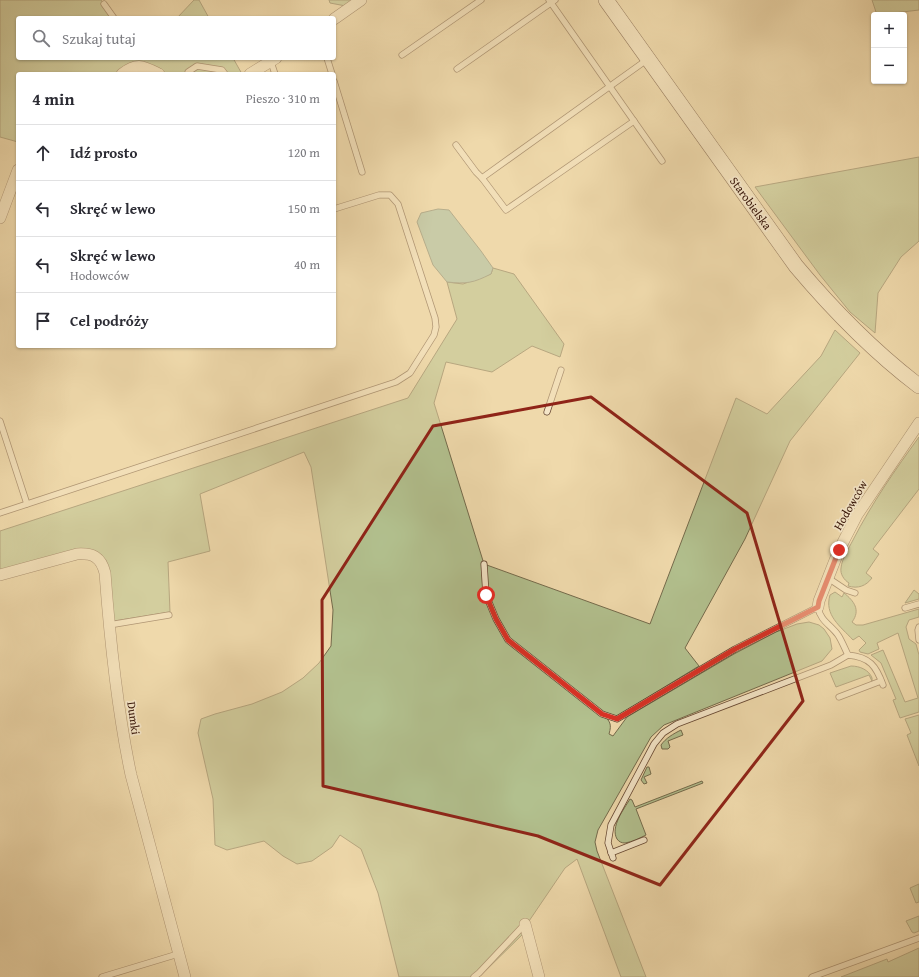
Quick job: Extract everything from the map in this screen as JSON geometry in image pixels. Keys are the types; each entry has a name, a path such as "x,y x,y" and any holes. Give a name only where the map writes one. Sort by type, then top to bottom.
{"street":[{"path":"336,18 360,0"},
{"name":"Starobielska","path":"606,0 785,250 815,289 865,341 919,386"},
{"path":"125,72 142,62 156,72"},
{"path":"254,72 268,65"},
{"path":"0,218 16,175"},
{"name":"Hodowców","path":"818,607 839,550 857,515 919,423"},
{"name":"Dumki","path":"0,575 77,554 84,554 101,561 105,573 109,625 126,751 185,977"},
{"path":"525,924 539,977"}],"lane":[{"path":"402,56 481,0"},
{"path":"457,69 552,1 662,161"},
{"path":"104,4 113,16"},
{"path":"482,178 648,59"},
{"path":"328,60 331,72"},
{"path":"188,72 197,66 222,70 224,72"},
{"path":"336,88 362,172"},
{"path":"456,145 506,210 634,121"},
{"path":"0,513 396,382 410,373 434,335 436,328 435,318 398,204 390,196 379,195 336,208"},
{"path":"547,412 561,370"},
{"path":"0,421 27,504"},
{"path":"484,564 486,595 496,619 508,640 602,714 617,719 735,649 818,607 822,619 838,635 848,655"},
{"path":"828,578 846,590 855,593"},
{"path":"905,608 919,604"},
{"path":"109,625 169,615"},
{"path":"919,627 919,640"},
{"path":"644,840 612,856 608,843 611,825 654,744 663,733 677,724 831,665 848,655 856,656 871,663 877,670 882,683 839,697"},
{"path":"474,977 525,924"},
{"path":"812,977 919,938"},
{"path":"102,977 178,954"}],"highlighted area":[{"path":"591,397 747,513 803,701 660,885 538,836 323,786 322,600 433,426"}],"shaded area":[{"path":"0,0 101,0 113,16 16,16 16,60 234,60 241,72 154,72 143,67 128,72 16,72 16,141 0,137"},
{"path":"194,0 199,0 208,16 179,16"},
{"path":"329,0 361,0 351,7 330,3"},
{"path":"872,0 919,0 919,10 902,12 876,12"},
{"path":"919,157 919,241 901,257 878,293 875,333 850,312 820,275 755,187"},
{"path":"438,209 449,210 493,268 491,274 470,282 447,282 433,265 417,222 421,213"},
{"path":"493,268 514,274 564,344 560,357 532,346 492,372 446,362 434,403 484,564 650,624 736,398 767,414 821,356 835,330 860,353 790,441 745,539 685,648 699,666 617,716 603,715 610,723 609,734 613,736 627,717 734,654 776,632 797,624 809,622 819,625 824,629 830,638 832,649 822,661 664,725 651,737 598,830 595,842 597,851 646,977 621,977 577,859 565,868 527,924 525,932 479,977 399,977 378,893 361,849 340,835 332,847 312,861 297,864 283,856 264,841 227,850 215,845 213,799 198,733 201,719 252,704 282,692 303,678 319,663 331,646 333,610 311,467 304,452 200,494 210,551 168,562 170,612 114,621 97,556 0,573 0,531 408,398 457,319 447,282 463,284 491,274"},
{"path":"919,437 919,489 873,549 879,554 866,573 872,578 862,586 848,586 849,583 843,577 841,572 846,553 876,500"},
{"path":"914,590 919,594 919,599 905,603"},
{"path":"835,592 842,597 844,593 851,599 856,610 855,618 852,622 856,625 863,625 919,609 919,617 909,620 906,627 909,639 916,644 919,655 919,712 900,718 893,700 896,699 881,663 871,655 883,650 905,702 918,698 898,633 877,643 879,649 868,654 860,652 859,650 866,643 859,636 853,640 838,625 831,614 829,608 830,595"},
{"path":"851,666 861,668 866,671 871,675 872,681 869,675 836,687 830,673"},
{"path":"919,715 919,766 907,735 911,733 905,719"},
{"path":"681,730 683,735 668,741 670,747 668,749 662,749 661,745 665,740"},
{"path":"647,767 649,767 651,774 644,777 647,783 644,784 641,780"},
{"path":"702,781 703,783 636,809 646,835 625,843 617,839 615,834 616,824 630,799 635,807"},
{"path":"919,884 919,902 916,903 910,888"},
{"path":"919,916 919,931 914,933 906,921"},
{"path":"919,948 919,977 841,977 887,959 888,962"}],"route":[{"path":"486,595 496,619 508,640 602,714 617,719 735,649 818,607 839,550"}]}
